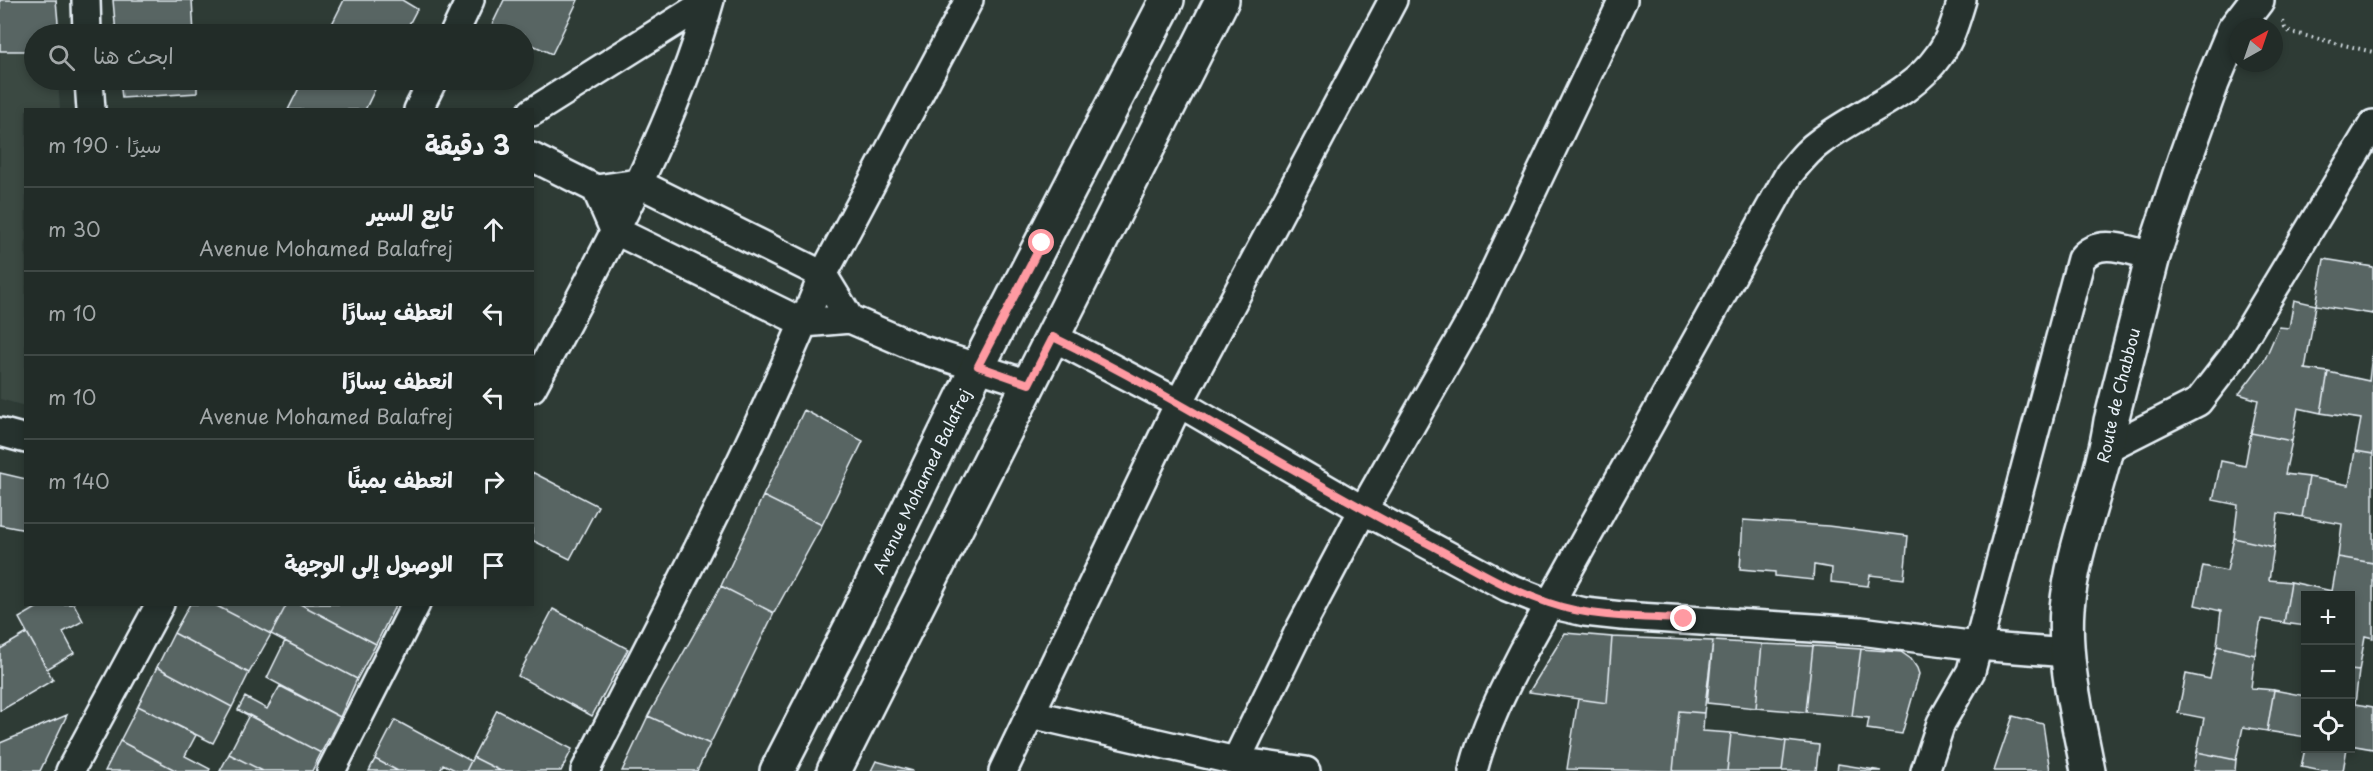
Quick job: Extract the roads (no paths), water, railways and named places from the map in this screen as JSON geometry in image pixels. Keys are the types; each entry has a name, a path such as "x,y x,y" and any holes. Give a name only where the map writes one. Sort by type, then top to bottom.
{"street":[{"path":"86,0 87,24"},
{"path":"459,24 470,0"},
{"path":"534,111 710,0"},
{"path":"534,384 638,183 677,98 700,36 710,0"},
{"path":"585,771 706,531 804,323 823,275 969,0"},
{"name":"Avenue Mohamed Balafrej","path":"777,771 852,625 978,366 1167,0"},
{"path":"834,771 1222,0"},
{"path":"1003,771 1179,403 1393,0"},
{"path":"1236,761 1301,627 1363,510 1473,316 1623,0"},
{"path":"1473,771 1498,700 1789,174 1805,154 1820,141 1890,100 1926,72 1952,33 1962,0"},
{"name":"Route de Chabbou","path":"2088,771 2068,653 2067,608 2077,551 2108,448 2112,421 2153,256 2235,15 2271,5"},
{"path":"90,90 91,108"},
{"path":"2108,448 2198,402 2232,358 2373,124"},
{"path":"534,158 596,189 638,183 823,275 850,319"},
{"path":"596,189 614,230 804,323 850,319 920,349 1029,384"},
{"path":"1925,771 1941,723 1971,671 2080,259 2094,247 2103,246 2153,256"},
{"path":"1053,337 1179,403 1363,510 1507,587 1550,604 1585,612 1622,616 1861,631 1977,646 2068,653"},
{"path":"0,432 24,438"},
{"path":"70,771 158,606"},
{"path":"331,771 415,606"},
{"path":"1031,714 1236,761 1306,771"}]}
